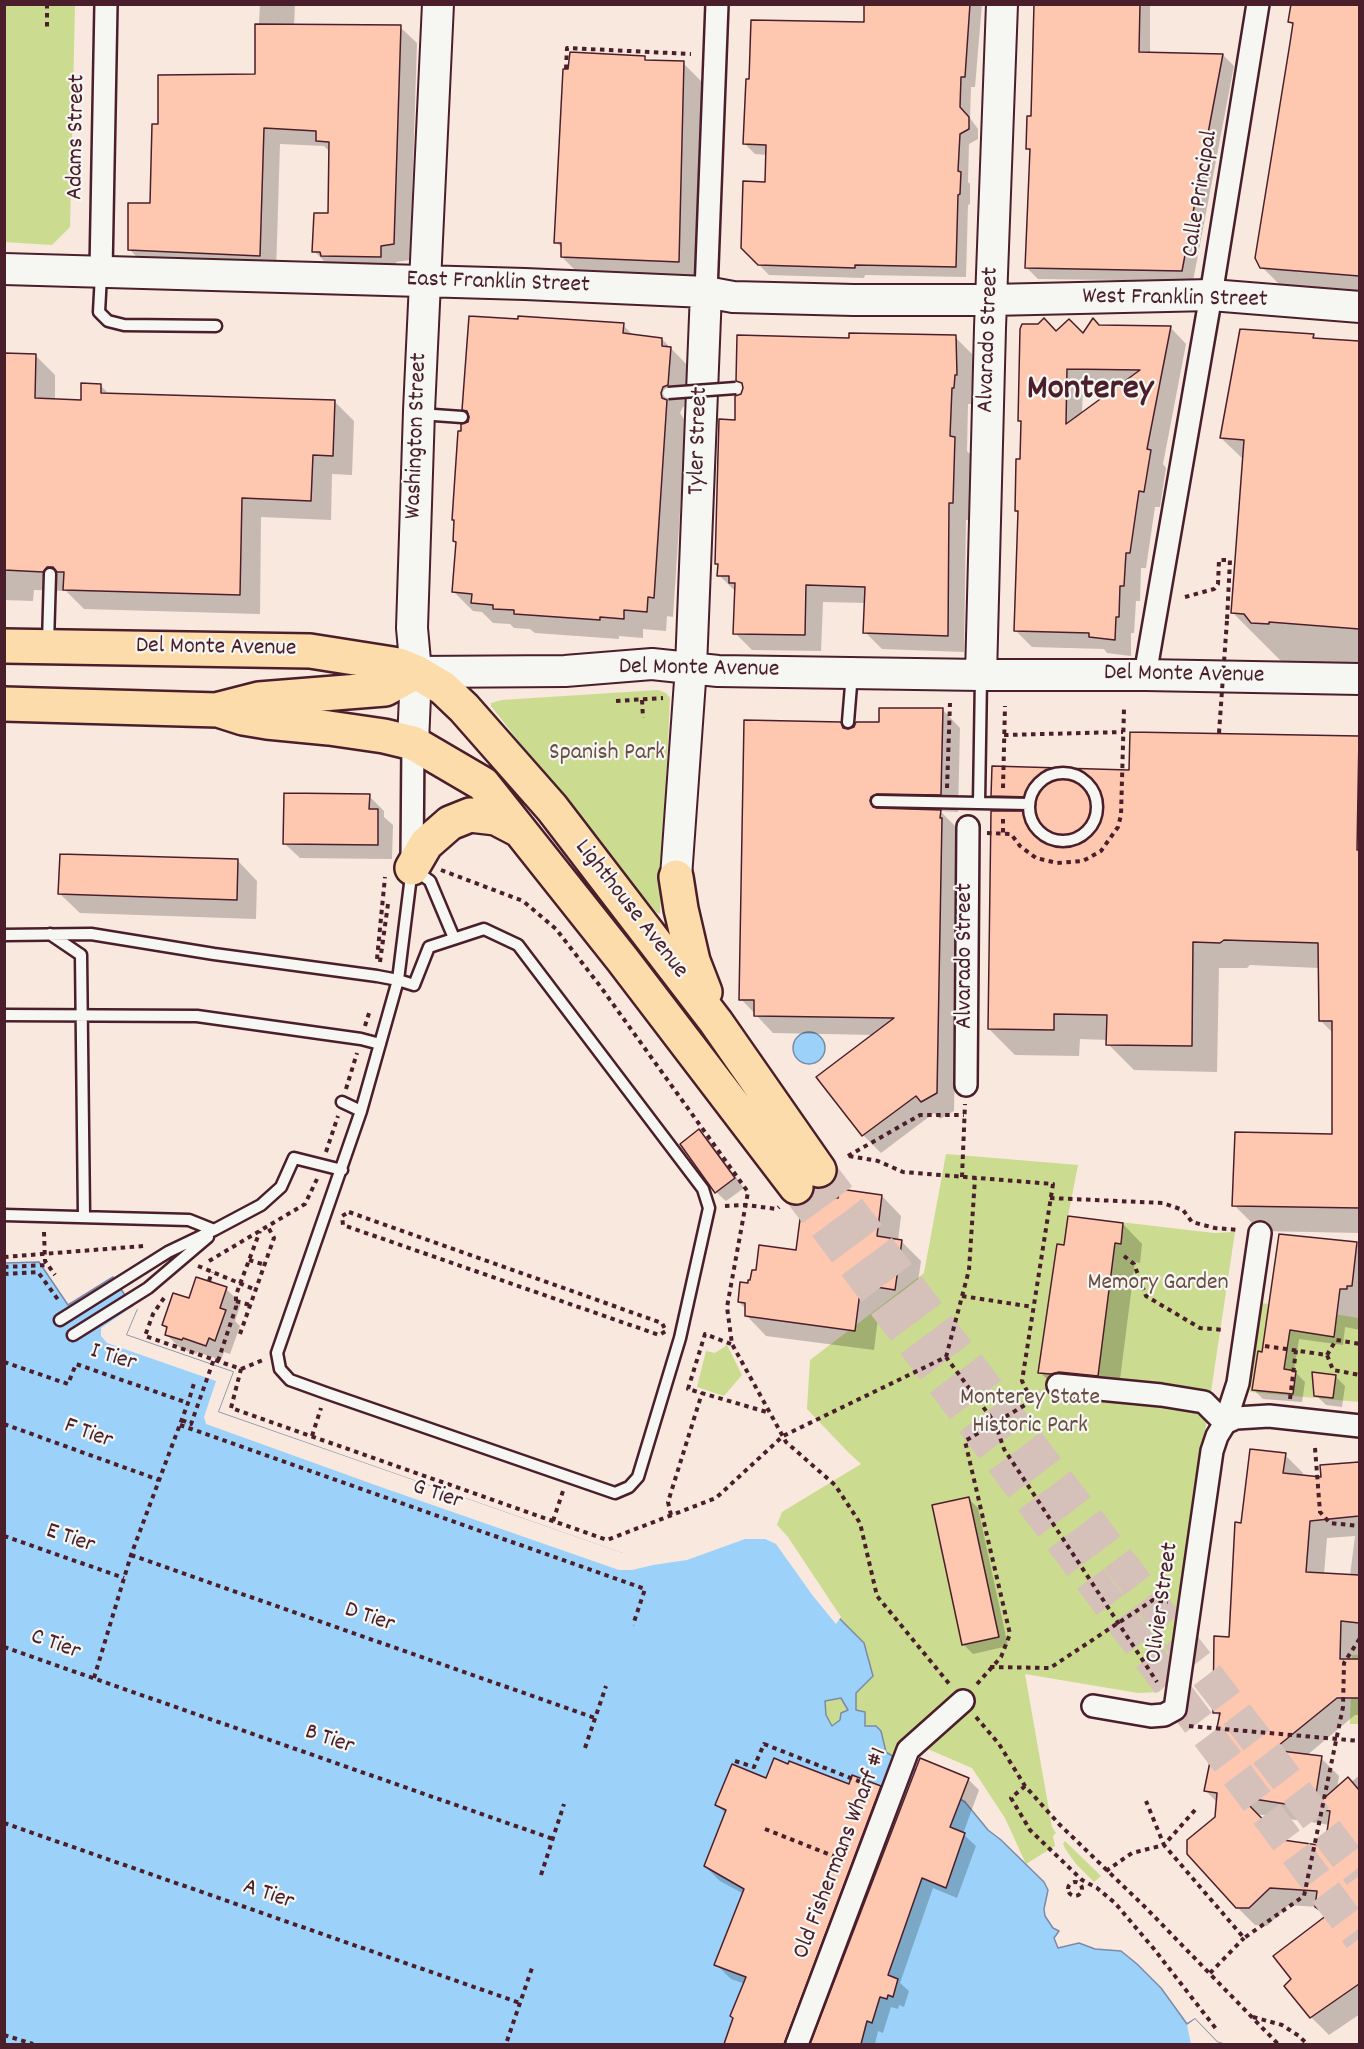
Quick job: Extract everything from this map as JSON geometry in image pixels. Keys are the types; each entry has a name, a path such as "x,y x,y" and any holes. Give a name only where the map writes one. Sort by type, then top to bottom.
{"main road":[{"name":"Washington Street","path":"412,743 416,672 412,628 419,414 438,4"},
{"name":"Alvarado Street","path":"981,675 1002,4"},
{"name":"East Franklin Street","path":"4,269 706,292 734,297 991,300"},
{"name":"Tyler Street","path":"676,877 691,667 706,292"},
{"name":"West Franklin Street","path":"991,300 1211,295 1359,307"},
{"name":"Del Monte Avenue","path":"4,646 310,651 382,661 416,672 565,671 652,664 718,671 1359,679"},
{"path":"218,710 259,699 385,689 416,672"},
{"name":"Lighthouse Avenue","path":"412,743 483,784 615,951 808,1178 716,1022 552,808 464,708 443,688 416,672"},
{"path":"4,704 218,710 259,721 329,728 412,743"},
{"path":"412,868 426,844 450,823 470,815 496,818 519,830"},
{"path":"676,877 693,961 716,1022"}],"street":[{"name":"Adams Street","path":"101,272 106,4"},
{"name":"Tyler Street","path":"706,292 717,4"},
{"name":"Calle Principal","path":"1145,675 1211,295 1258,4"},
{"name":"Washington Street","path":"412,743 412,868"},
{"name":"Alvarado Street","path":"966,1085 968,830"},
{"name":"Olivier Street","path":"1093,1706 1151,1716 1175,1709 1212,1451 1225,1423 1238,1383 1260,1233"},
{"path":"1058,1385 1161,1395 1204,1402 1225,1423 1236,1418 1269,1416 1359,1426"},
{"name":"Old Fishermans Wharf #1","path":"797,2044 908,1750 963,1701"}],"lane":[{"path":"101,272 99,312 108,321 124,325 216,326"},
{"path":"668,393 736,388"},
{"path":"419,414 462,417"},
{"path":"48,646 50,574"},
{"path":"848,722 852,673"},
{"path":"979,803 981,675"},
{"path":"1056,774 1068,774 1086,783 1096,801 1096,811 1094,820 1081,836 1062,841 1041,834 1030,815 1029,804 1037,784 1056,774"},
{"path":"877,801 1029,804"},
{"path":"412,868 429,882 454,938"},
{"path":"4,934 91,934 214,954 377,976 398,980 414,984 429,947 484,929 518,945 703,1189 709,1208 680,1338 638,1477 629,1488 615,1493 317,1390 290,1380 280,1369 277,1353 290,1311 342,1170 398,980 412,868"},
{"path":"50,934 81,955 84,1216"},
{"path":"4,1015 197,1016 380,1044"},
{"path":"342,1102 361,1111"},
{"path":"60,1320 168,1252 261,1205 281,1187 294,1158 342,1170"},
{"path":"4,1215 189,1220 214,1230"},
{"path":"73,1335 148,1288 214,1230"}],"path":[{"path":"47,4 47,30"},
{"path":"566,69 567,48 691,54"},
{"path":"1185,597 1214,589 1218,584 1220,560 1230,560 1220,733"},
{"path":"616,701 670,698"},
{"path":"642,700 643,718"},
{"path":"947,802 950,703"},
{"path":"1003,834 1005,706"},
{"path":"968,830 1011,834 1020,846 1036,858 1057,863 1083,861 1101,851 1118,827 1120,815 1124,709"},
{"path":"1004,735 1123,732"},
{"path":"376,963 386,868 412,868"},
{"path":"342,1102 375,993 390,897"},
{"path":"962,1177 966,1085"},
{"path":"875,1141 920,1114 964,1115"},
{"path":"849,1156 878,1161 903,1172 1053,1184 1022,1381 1032,1401"},
{"path":"241,1369 231,1408 607,1540 716,1498 783,1436 946,1357 969,1270 975,1178"},
{"path":"1050,1198 1163,1203 1183,1210 1192,1222 1215,1228"},
{"path":"349,1212 567,1289 662,1323 666,1331 659,1335 343,1225 342,1216 349,1212"},
{"path":"240,1334 274,1238 267,1225"},
{"path":"181,1422 191,1424 236,1308 240,1284 261,1229"},
{"path":"4,1257 154,1245 168,1252"},
{"path":"44,1246 45,1261 55,1275"},
{"path":"136,1246 136,1252"},
{"path":"87,1251 88,1257"},
{"path":"1124,1256 1134,1264 1146,1296 1200,1328"},
{"path":"183,1259 256,1290"},
{"path":"249,1260 265,1265"},
{"path":"4,1267 48,1265"},
{"path":"4,1274 38,1272 59,1301"},
{"path":"209,1281 212,1272"},
{"path":"962,1296 1034,1307"},
{"path":"236,1301 250,1305"},
{"path":"153,1314 145,1336 241,1369 258,1362"},
{"path":"732,1344 705,1334 688,1389 770,1413"},
{"path":"1327,1355 1336,1340 1359,1344"},
{"path":"1257,1344 1327,1355"},
{"path":"1290,1400 1296,1350"},
{"path":"1327,1355 1333,1370 1359,1375"},
{"path":"946,1357 995,1424 1004,1449 1118,1624 1159,1684 1163,1685"},
{"name":"I Tier","path":"4,1362 68,1384 76,1364 188,1403"},
{"path":"94,1678 131,1555 195,1380"},
{"path":"963,1701 1001,1657 1010,1634 965,1442 1058,1385"},
{"path":"671,1515 668,1502 702,1393"},
{"name":"G Tier","path":"181,1422 645,1588 633,1625"},
{"path":"312,1436 316,1422"},
{"name":"F Tier","path":"4,1425 159,1480"},
{"path":"1316,1448 1320,1512 1330,1523 1359,1526"},
{"path":"553,1521 557,1509"},
{"name":"E Tier","path":"4,1536 124,1578"},
{"name":"D Tier","path":"131,1555 595,1718"},
{"path":"990,1667 1050,1668 1153,1600 1190,1606"},
{"path":"1210,1972 1244,1938 1304,1896 1343,1707 1344,1663 1359,1638"},
{"name":"C Tier","path":"4,1647 94,1678"},
{"name":"B Tier","path":"94,1678 553,1839"},
{"path":"585,1748 606,1686"},
{"path":"1182,1725 1359,1741"},
{"path":"735,1761 754,1767 764,1744 892,1794"},
{"path":"1025,1786 1011,1798 1030,1830 1081,1882 1098,1888 1122,1911 1217,2030"},
{"path":"1146,1801 1164,1845 1244,1938"},
{"path":"541,1875 564,1804"},
{"path":"1106,1871 1132,1853 1164,1845 1195,1810"},
{"name":"A Tier","path":"4,1823 520,2003"},
{"path":"765,1829 863,1868"},
{"path":"507,2041 533,1965"},
{"path":"1253,2017 1282,2025 1307,2044"},
{"path":"4,2035 33,2044"}],"green space":[{"path":"4,5 75,5 70,227 52,245 5,242"},
{"name":"Spanish Park","path":"658,690 666,693 670,698 660,914 571,808 491,706 491,703 502,700"},
{"name":"Monterey State Historic Park","path":"946,1154 1078,1165 1068,1216 1214,1233 1235,1232 1167,1684 1159,1692 1138,1693 1025,1674 1052,1827 1056,1833 1053,1836 1055,1846 1026,1864 1005,1818 972,1768 902,1738 881,1785 739,1620 782,1512 861,1464 807,1409 810,1360 924,1273"},
{"path":"1262,1303 1359,1318 1359,1402 1250,1392"},
{"path":"727,1345 742,1375 724,1396 697,1387 706,1351 715,1353"},
{"path":"1352,1655 1359,1655 1359,1724 1350,1724"},
{"path":"1065,1841 1101,1876 1094,1882 1066,1850 1063,1844"}],"water":[{"path":"809,1032 821,1036 825,1048 821,1060 809,1064 797,1060 793,1048 797,1036"},
{"path":"39,1262 68,1305 113,1277 132,1306 137,1309 126,1335 233,1372 218,1412 623,1554 753,1518 805,1571 840,1619 864,1643 873,1676 856,1693 856,1710 865,1712 865,1726 876,1726 881,1731 886,1752 965,1802 988,1830 1044,1882 1048,1890 1045,1916 1053,1928 1059,1931 1054,1938 1058,1948 1079,1943 1095,1949 1121,1951 1161,1988 1187,2024 1195,2019 1217,2042 1224,2044 5,2044 4,1263","holes":["841,1698 848,1710 841,1713 840,1720 832,1726 826,1715 825,1701"]}],"pier":[{"path":"135,1305 140,1309 137,1309 126,1335 233,1372 218,1412 623,1553 624,1550 741,1517 754,1515 770,1520 788,1537 841,1617 836,1624 776,1544 765,1539 745,1539 687,1560 632,1570 619,1570 206,1424 204,1417 216,1381 107,1343 101,1336 101,1328"},
{"path":"1195,2019 1217,2042 1224,2044 1191,2044 1187,2025"}],"building":[{"path":"864,4 970,4 965,77 961,77 960,107 969,117 969,129 960,134 958,171 961,172 956,267 855,265 855,268 758,265 741,248 743,181 765,182 766,145 743,144 746,79 749,79 751,20 864,22"},
{"path":"1034,4 1140,4 1139,52 1223,54 1182,271 1025,268 1030,149 1026,149 1027,116 1031,116"},
{"path":"1291,4 1359,4 1359,276 1260,268 1255,258 1293,23 1288,22"},
{"path":"255,24 401,25 394,244 381,246 381,257 321,256 320,252 312,252 314,213 328,213 329,142 316,141 316,131 264,128 260,256 128,250 128,203 150,203 152,124 158,124 158,75 255,74"},
{"path":"570,52 645,56 645,60 684,61 679,262 561,257 561,243 554,243 563,69 568,69"},
{"path":"469,316 518,319 518,316 624,323 623,333 662,338 662,346 671,347 668,385 663,387 661,393 662,398 667,400 654,598 648,597 647,612 624,610 624,619 600,617 600,620 514,614 514,610 493,609 493,605 471,603 472,594 452,592 456,542 453,541 454,520 452,520 458,431 461,431 461,424 468,422 469,417 467,411 462,410"},
{"path":"1044,318 1056,331 1069,319 1083,333 1093,318 1099,325 1171,326 1147,449 1151,450 1144,492 1139,491 1130,553 1126,553 1124,586 1120,586 1119,617 1116,617 1115,640 1089,637 1089,633 1014,631 1018,511 1015,511 1016,459 1020,459 1021,421 1018,421 1020,329 1022,324 1038,324","holes":["1067,369 1140,370 1066,424"]},
{"path":"1240,329 1314,334 1313,338 1359,341 1359,629 1269,622 1269,624 1251,623 1244,614 1231,613 1244,440 1220,438"},
{"path":"849,333 956,335 957,375 955,375 954,388 952,388 950,436 955,437 953,503 949,503 948,636 863,633 865,587 806,585 805,635 733,634 735,583 729,583 729,576 717,576 718,564 715,564 719,419 735,420 735,396 741,394 743,388 742,383 736,381 737,335 849,338"},
{"path":"4,353 36,354 35,398 81,400 81,383 101,384 101,393 335,400 333,456 313,455 311,501 242,498 240,595 63,590 64,572 57,572 53,567 47,567 43,572 4,570"},
{"path":"879,708 943,708 941,795 877,794 871,797 870,801 873,807 877,808 941,810 937,1093 921,1102 916,1096 862,1136 816,1077 894,1018 754,1016 754,1000 739,1000 744,720 841,722 843,728 848,729 854,727 856,722 879,722"},
{"path":"1130,732 1359,736 1357,850 1359,850 1359,1208 1232,1206 1235,1132 1332,1134 1332,1021 1319,1021 1318,943 1224,940 1220,943 1193,942 1192,1046 1106,1045 1107,1015 1054,1014 1054,1030 988,1029 991,811 1029,811 1035,808 1036,804 1035,800 1030,797 991,796 992,766 1129,770"},
{"path":"284,793 370,794 369,809 378,809 378,845 283,844"},
{"path":"60,854 238,859 237,900 58,894"},
{"path":"699,1129 735,1178 715,1193 680,1144"},
{"path":"840,1189 882,1195 877,1236 902,1240 895,1290 870,1286 869,1293 860,1292 855,1331 745,1316 745,1303 738,1302 740,1282 748,1283 752,1270 756,1270 759,1245 796,1250 802,1204 808,1201 823,1203 824,1197 838,1198"},
{"path":"1068,1216 1123,1223 1121,1244 1115,1243 1098,1376 1059,1372 1038,1373 1057,1244 1064,1245"},
{"path":"1279,1234 1357,1242 1352,1286 1340,1289 1334,1337 1290,1330 1284,1369 1296,1371 1293,1394 1252,1390 1258,1351 1262,1352"},
{"path":"196,1277 227,1287 220,1308 226,1310 215,1341 209,1338 206,1346 165,1335 167,1327 162,1325 173,1293 189,1298"},
{"path":"1312,1372 1336,1375 1333,1398 1314,1396"},
{"path":"1250,1449 1286,1453 1283,1473 1321,1477 1320,1465 1359,1462 1359,1516 1310,1521 1306,1572 1359,1575 1359,1623 1341,1621 1340,1659 1359,1659 1359,1698 1337,1698 1273,1750 1322,1756 1314,1807 1348,1777 1359,1790 1359,1984 1310,2018 1284,1986 1291,1979 1273,1956 1327,1915 1315,1907 1317,1891 1270,1888 1249,1908 1236,1908 1187,1854 1187,1840 1215,1817 1217,1793 1204,1791 1220,1713 1213,1713 1214,1636 1229,1637 1235,1522 1241,1523","holes":["1241,1797 1330,1811 1325,1846 1283,1840"]},
{"path":"969,1497 999,1637 962,1645 932,1505"},
{"path":"774,1758 788,1764 789,1761 849,1784 852,1775 881,1786 784,2044 724,2044 733,2018 730,2016 746,1977 714,1965 744,1889 704,1866 726,1810 715,1805 732,1764 766,1778"},
{"path":"920,1758 969,1778 950,1827 965,1833 946,1888 922,1878 888,1975 898,1979 893,1997 888,1995 887,1999 880,1997 872,2023 867,2021 861,2044 810,2044"}],"tunnel":[{"path":"819,1170 1360,1875"},
{"path":"796,1187 1360,1938"}],"district":[{"name":"Monterey","path":"1090,392"}],"park label":[{"name":"Memory Garden","path":"1158,1285"}]}
